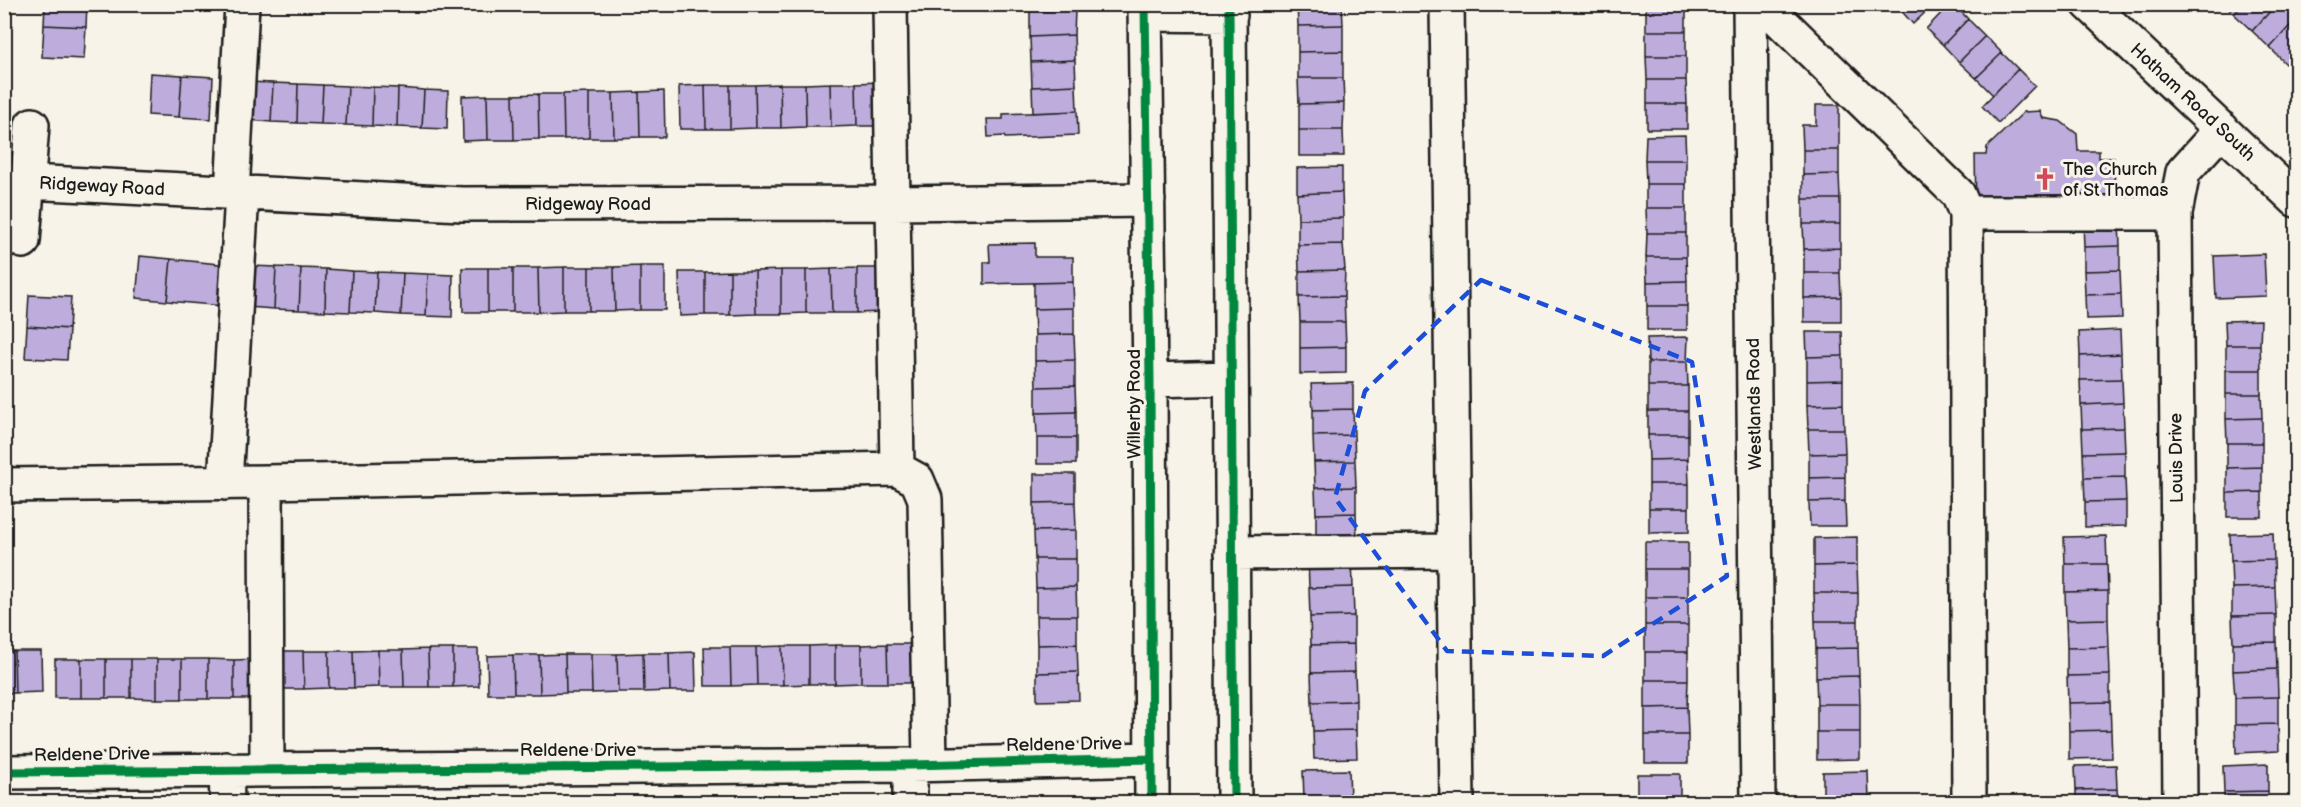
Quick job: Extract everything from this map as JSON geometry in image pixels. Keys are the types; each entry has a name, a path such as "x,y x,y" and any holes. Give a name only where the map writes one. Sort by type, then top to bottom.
{"street":[{"path":"225,483 242,4"},
{"path":"890,4 897,469"},
{"path":"1446,4 1457,802"},
{"name":"Westlands Road","path":"1750,4 1758,802"},
{"path":"1763,4 1958,195 1966,213 1969,802"},
{"name":"Hotham Road South","path":"2089,4 2296,200"},
{"path":"1145,9 1229,10 1234,802"},
{"name":"Willerby Road","path":"1145,9 1152,802"},
{"name":"Ridgeway Road","path":"23,241 32,125"},
{"name":"Louis Drive","path":"2180,802 2175,213 2183,172 2222,129"},
{"name":"Ridgeway Road","path":"28,182 462,204 1148,200"},
{"path":"1966,213 2175,213"},
{"path":"1150,380 1231,378"},
{"path":"4,484 225,483 897,469 917,480 925,499 920,764 910,802"},
{"path":"266,482 267,769"},
{"path":"1232,553 1454,551"},
{"name":"Reldene Drive","path":"4,772 920,764 1152,759"},
{"path":"226,769 227,802"}],"highlighted area":[{"path":"1481,280 1692,362 1727,576 1603,656 1447,651 1335,498 1365,391"}],"building":[{"path":"45,4 87,4 86,27 44,25"},
{"path":"1030,4 1075,4 1075,10 1030,11"},
{"path":"1297,4 1342,4 1343,25 1298,26"},
{"path":"1646,4 1686,4 1686,7 1646,7"},
{"path":"1899,4 1934,4 1913,24 1897,6"},
{"path":"1950,4 1954,4 1968,19 1943,45 1926,29"},
{"path":"2225,4 2243,4 2234,14"},
{"path":"2243,4 2277,4 2252,31 2234,14"},
{"path":"2277,4 2283,4 2296,19 2270,48 2252,31"},
{"path":"1646,7 1686,7 1686,31 1646,31"},
{"path":"1075,10 1074,35 1030,37 1030,11"},
{"path":"1968,19 1985,36 1959,62 1943,45"},
{"path":"2296,19 2296,55 2287,65 2270,48"},
{"path":"44,25 86,27 84,59 42,57"},
{"path":"1343,25 1343,51 1298,52 1298,26"},
{"path":"1646,31 1686,31 1686,56 1646,56"},
{"path":"1074,35 1075,60 1031,62 1030,37"},
{"path":"1985,36 2002,53 1976,78 1959,62"},
{"path":"1343,51 1343,78 1298,78 1298,52"},
{"path":"2002,53 2018,69 1993,95 1976,78"},
{"path":"2296,55 2296,73 2287,65"},
{"path":"1646,56 1686,56 1686,80 1647,80"},
{"path":"1075,60 1076,85 1032,87 1031,62"},
{"path":"2018,69 2035,86 1998,123 1982,106"},
{"path":"150,73 182,75 179,117 148,115"},
{"path":"182,75 213,77 211,119 179,117"},
{"path":"1298,78 1343,78 1344,103 1299,104"},
{"path":"1647,80 1686,80 1687,104 1647,104"},
{"path":"247,82 273,83 271,122 246,120"},
{"path":"881,82 881,126 857,126 856,83"},
{"path":"273,83 298,84 297,123 271,122"},
{"path":"830,83 856,83 857,126 831,127"},
{"path":"830,83 831,127 806,127 805,84"},
{"path":"298,84 323,85 321,124 297,123"},
{"path":"780,84 781,128 756,128 755,85"},
{"path":"780,84 805,84 806,127 781,128"},
{"path":"323,85 348,86 346,125 321,124"},
{"path":"705,85 706,129 680,129 679,86"},
{"path":"705,85 730,85 730,129 706,129"},
{"path":"730,85 755,85 756,128 730,129"},
{"path":"1076,85 1077,111 1033,113 1032,87"},
{"path":"348,86 373,87 372,126 346,125"},
{"path":"373,87 398,88 397,127 372,126"},
{"path":"398,88 424,90 422,128 397,127"},
{"path":"424,90 448,91 447,129 422,128"},
{"path":"664,91 665,137 640,137 639,92"},
{"path":"639,92 640,137 614,138 613,93"},
{"path":"589,93 613,93 614,138 589,138"},
{"path":"589,93 589,138 564,139 563,94"},
{"path":"538,94 563,94 564,139 539,139"},
{"path":"538,94 539,139 514,140 513,95"},
{"path":"487,95 488,140 463,141 462,96"},
{"path":"487,95 513,95 514,140 488,140"},
{"path":"1344,103 1343,130 1299,130 1299,104"},
{"path":"1647,104 1687,104 1687,129 1647,129"},
{"path":"1816,105 1839,105 1839,150 1803,150 1802,125 1816,125"},
{"path":"1077,111 1078,135 988,137 987,119 1003,119 1003,114"},
{"name":"The Church of St Thomas","path":"2040,111 2043,118 2060,121 2077,134 2078,151 2099,151 2099,158 2114,158 2115,199 1976,208 1975,155 1986,155 1987,147 2024,112"},
{"path":"1299,130 1343,130 1344,156 1299,156"},
{"path":"1685,135 1686,160 1645,160 1646,136"},
{"path":"1803,150 1839,150 1839,174 1803,175"},
{"path":"1645,160 1686,160 1686,184 1646,184"},
{"path":"1342,167 1342,192 1297,194 1297,168"},
{"path":"1839,174 1840,199 1803,199 1803,175"},
{"path":"1646,184 1686,184 1686,208 1646,208"},
{"path":"1342,192 1343,218 1298,219 1297,194"},
{"path":"1803,199 1840,199 1840,224 1803,224"},
{"path":"1646,208 1686,208 1686,233 1647,233"},
{"path":"1343,218 1343,244 1298,245 1298,219"},
{"path":"2119,222 2120,246 2084,247 2083,223"},
{"path":"1803,224 1840,224 1840,248 1804,249"},
{"path":"1647,233 1686,233 1686,257 1646,257"},
{"path":"1035,243 1035,257 1073,257 1073,282 984,284 984,262 990,262 989,244"},
{"path":"1343,244 1345,270 1299,271 1298,245"},
{"path":"2120,246 2120,270 2084,271 2084,247"},
{"path":"1840,248 1840,273 1804,273 1804,249"},
{"path":"2264,254 2266,296 2216,298 2214,256"},
{"path":"140,256 171,259 167,301 136,298"},
{"path":"1646,257 1686,257 1687,281 1647,282"},
{"path":"171,259 228,265 224,306 167,301"},
{"path":"251,266 276,267 274,309 248,307"},
{"path":"640,266 640,310 615,311 614,267"},
{"path":"640,266 665,266 665,310 640,310"},
{"path":"276,267 301,268 299,310 274,309"},
{"path":"564,267 589,267 589,311 564,311"},
{"path":"564,267 564,311 539,312 538,268"},
{"path":"589,267 614,267 615,311 589,311"},
{"path":"301,268 326,269 325,311 299,310"},
{"path":"462,268 488,268 488,312 463,312"},
{"path":"488,268 513,268 513,312 488,312"},
{"path":"513,268 538,268 539,312 513,312"},
{"path":"857,268 857,313 832,313 831,269"},
{"path":"857,268 882,268 882,312 857,313"},
{"path":"326,269 352,271 350,312 325,311"},
{"path":"831,269 832,313 806,313 806,270"},
{"path":"781,270 806,270 806,313 781,314"},
{"path":"781,270 781,314 756,314 755,271"},
{"path":"1345,270 1344,296 1299,297 1299,271"},
{"path":"2120,270 2121,294 2085,295 2084,271"},
{"path":"352,271 377,272 375,313 350,312"},
{"path":"730,271 730,315 705,315 705,272"},
{"path":"730,271 755,271 756,314 730,315"},
{"path":"377,272 403,273 401,315 375,313"},
{"path":"679,272 705,272 705,315 680,316"},
{"path":"403,273 428,274 426,316 401,315"},
{"path":"1804,273 1840,273 1841,297 1804,298"},
{"path":"428,274 453,275 452,317 426,316"},
{"path":"1687,281 1687,306 1647,306 1647,282"},
{"path":"1073,282 1074,308 1034,309 1034,283"},
{"path":"2121,294 2122,318 2086,319 2085,295"},
{"path":"29,295 71,297 69,329 27,326"},
{"path":"1344,296 1345,322 1300,322 1299,297"},
{"path":"1841,297 1841,322 1804,322 1804,298"},
{"path":"1647,306 1687,306 1687,330 1647,330"},
{"path":"1074,308 1074,334 1035,335 1034,309"},
{"path":"2261,320 2260,345 2226,345 2225,321"},
{"path":"1300,322 1345,322 1346,347 1300,348"},
{"path":"27,326 69,329 67,360 25,358"},
{"path":"2120,330 2121,354 2080,356 2079,332"},
{"path":"1806,332 1842,332 1843,356 1807,357"},
{"path":"1074,334 1075,360 1035,361 1035,335"},
{"path":"1688,337 1687,362 1648,362 1647,338"},
{"path":"2226,345 2260,345 2261,370 2226,370"},
{"path":"1346,347 1346,373 1300,374 1300,348"},
{"path":"2121,354 2122,379 2080,380 2080,356"},
{"path":"1843,356 1843,380 1807,381 1807,357"},
{"path":"1075,360 1075,386 1036,387 1035,361"},
{"path":"1648,362 1687,362 1688,386 1648,386"},
{"path":"2226,370 2261,370 2261,394 2226,394"},
{"path":"2122,379 2123,403 2081,405 2080,380"},
{"path":"1843,380 1843,404 1807,405 1807,381"},
{"path":"1353,383 1353,409 1313,410 1311,384"},
{"path":"1075,386 1076,412 1036,413 1036,387"},
{"path":"1648,386 1688,386 1688,411 1648,411"},
{"path":"2226,394 2261,394 2262,418 2226,419"},
{"path":"2123,403 2124,428 2082,429 2081,405"},
{"path":"1843,404 1844,429 1808,429 1807,405"},
{"path":"1353,409 1354,435 1313,436 1313,410"},
{"path":"1648,411 1688,411 1688,435 1648,435"},
{"path":"1076,412 1076,438 1037,438 1036,413"},
{"path":"2262,418 2262,443 2227,443 2226,419"},
{"path":"2124,428 2125,452 2083,453 2082,429"},
{"path":"1808,429 1844,429 1845,453 1809,454"},
{"path":"1354,435 1355,461 1314,462 1313,436"},
{"path":"1648,435 1688,435 1688,459 1649,460"},
{"path":"1037,438 1076,438 1076,464 1037,464"},
{"path":"2227,443 2262,443 2262,467 2227,468"},
{"path":"2125,452 2125,477 2084,478 2083,453"},
{"path":"1845,453 1845,477 1809,478 1809,454"},
{"path":"1688,459 1689,484 1649,484 1649,460"},
{"path":"1355,461 1356,487 1315,488 1314,462"},
{"path":"2262,467 2262,492 2227,493 2227,468"},
{"path":"1034,474 1075,474 1075,502 1034,503"},
{"path":"1845,477 1845,501 1809,502 1809,478"},
{"path":"2125,477 2126,501 2085,502 2084,478"},
{"path":"1649,484 1689,484 1689,508 1649,508"},
{"path":"1356,487 1356,513 1316,514 1315,488"},
{"path":"2262,492 2262,517 2227,517 2227,493"},
{"path":"1845,501 1846,526 1810,526 1809,502"},
{"path":"2126,501 2126,526 2085,527 2085,502"},
{"path":"1075,502 1076,530 1034,531 1034,503"},
{"path":"1649,508 1689,508 1689,532 1649,533"},
{"path":"1356,513 1357,539 1316,540 1316,514"},
{"path":"1076,530 1076,559 1035,559 1034,531"},
{"path":"2273,533 2274,560 2231,561 2230,534"},
{"path":"2106,536 2107,564 2065,564 2064,537"},
{"path":"1857,537 1857,565 1814,566 1814,538"},
{"path":"1645,542 1688,542 1688,569 1645,569"},
{"path":"1352,558 1353,587 1309,588 1308,559"},
{"path":"1035,559 1076,559 1076,587 1036,588"},
{"path":"2274,560 2275,587 2232,588 2231,561"},
{"path":"2065,564 2107,564 2108,591 2065,592"},
{"path":"1857,565 1858,593 1814,593 1814,566"},
{"path":"1645,569 1688,569 1688,597 1645,597"},
{"path":"1076,587 1077,616 1036,616 1036,588"},
{"path":"1353,587 1354,616 1310,617 1309,588"},
{"path":"2275,587 2276,615 2232,616 2232,588"},
{"path":"2108,591 2108,619 2066,620 2065,592"},
{"path":"1814,593 1858,593 1858,621 1815,621"},
{"path":"1645,597 1688,597 1688,625 1645,625"},
{"path":"2276,615 2276,642 2233,643 2232,616"},
{"path":"1036,616 1077,616 1077,644 1037,645"},
{"path":"1354,616 1354,644 1311,645 1310,617"},
{"path":"2108,619 2109,647 2067,648 2066,620"},
{"path":"1815,621 1858,621 1858,648 1816,649"},
{"path":"1645,625 1688,625 1688,652 1645,652"},
{"path":"2276,642 2277,669 2233,671 2233,643"},
{"path":"887,644 913,644 914,683 888,683"},
{"path":"887,644 888,683 861,683 861,645"},
{"path":"1077,644 1078,672 1037,673 1037,645"},
{"path":"1354,644 1355,672 1311,673 1311,645"},
{"path":"835,645 861,645 861,683 835,684"},
{"path":"835,645 835,684 809,684 809,646"},
{"path":"782,646 783,685 757,685 756,647"},
{"path":"782,646 809,646 809,684 783,685"},
{"path":"704,647 730,647 731,686 705,686"},
{"path":"730,647 756,647 757,685 731,686"},
{"path":"2109,647 2110,675 2067,676 2067,648"},
{"path":"1858,648 1859,676 1816,677 1816,649"},
{"path":"428,649 453,649 453,687 429,687"},
{"path":"428,649 429,687 404,687 403,650"},
{"path":"453,649 478,649 479,686 453,687"},
{"path":"378,650 379,687 354,688 353,651"},
{"path":"378,650 403,650 404,687 379,687"},
{"path":"14,651 41,651 42,692 15,693"},
{"path":"14,651 15,693 4,693 4,652"},
{"path":"278,651 303,651 304,689 279,689"},
{"path":"303,651 329,651 329,688 304,689"},
{"path":"329,651 353,651 354,688 329,688"},
{"path":"695,652 696,691 670,691 669,653"},
{"path":"1645,652 1688,652 1688,680 1645,680"},
{"path":"643,653 644,692 618,692 617,654"},
{"path":"643,653 669,653 670,691 644,692"},
{"path":"565,654 591,654 592,693 566,693"},
{"path":"565,654 566,693 540,694 539,655"},
{"path":"591,654 617,654 618,692 592,693"},
{"path":"513,655 539,655 540,694 514,694"},
{"path":"513,655 514,694 488,694 487,656"},
{"path":"55,659 81,659 81,698 55,698"},
{"path":"81,659 106,659 106,698 81,698"},
{"path":"106,659 131,659 131,698 106,698"},
{"path":"131,659 157,659 157,699 131,698"},
{"path":"157,659 182,659 182,699 157,699"},
{"path":"182,659 208,659 208,699 182,699"},
{"path":"208,659 234,660 234,699 208,699"},
{"path":"259,659 259,699 234,699 234,660"},
{"path":"2277,669 2278,697 2235,698 2233,671"},
{"path":"1078,672 1079,700 1037,701 1037,673"},
{"path":"1355,672 1356,701 1312,702 1311,673"},
{"path":"2110,675 2110,702 2068,703 2067,676"},
{"path":"1859,676 1860,704 1817,704 1816,677"},
{"path":"1645,680 1688,680 1687,707 1645,708"},
{"path":"2278,697 2278,724 2235,725 2235,698"},
{"path":"1356,701 1356,730 1313,731 1312,702"},
{"path":"2110,702 2111,730 2069,731 2068,703"},
{"path":"1817,704 1860,704 1860,732 1817,732"},
{"path":"1687,707 1688,735 1645,735 1645,708"},
{"path":"2278,724 2279,751 2236,753 2235,725"},
{"path":"1356,730 1357,758 1314,759 1313,731"},
{"path":"2111,730 2112,758 2069,759 2069,731"},
{"path":"1817,732 1860,732 1860,759 1817,760"},
{"path":"1645,735 1688,735 1688,763 1645,763"},
{"path":"2268,764 2268,791 2224,792 2223,766"},
{"path":"2116,765 2117,789 2076,790 2075,766"},
{"path":"1349,770 1350,799 1304,800 1303,771"},
{"path":"1868,771 1869,800 1823,800 1823,772"},
{"path":"1637,774 1680,774 1680,800 1637,801"},
{"path":"2117,789 2118,802 2076,802 2076,790"},
{"path":"2268,791 2269,802 2224,802 2224,792"},
{"path":"1350,799 1350,802 1304,802 1304,800"},
{"path":"1680,800 1680,802 1637,802 1637,801"},
{"path":"1823,800 1869,800 1869,802 1823,802"}],"cycle path":[{"path":"1145,4 1152,802"},
{"path":"1229,4 1234,802"},
{"path":"4,772 910,765 1152,759"}],"place":[{"name":"The Church of St Thomas","path":"2045,179"}]}
